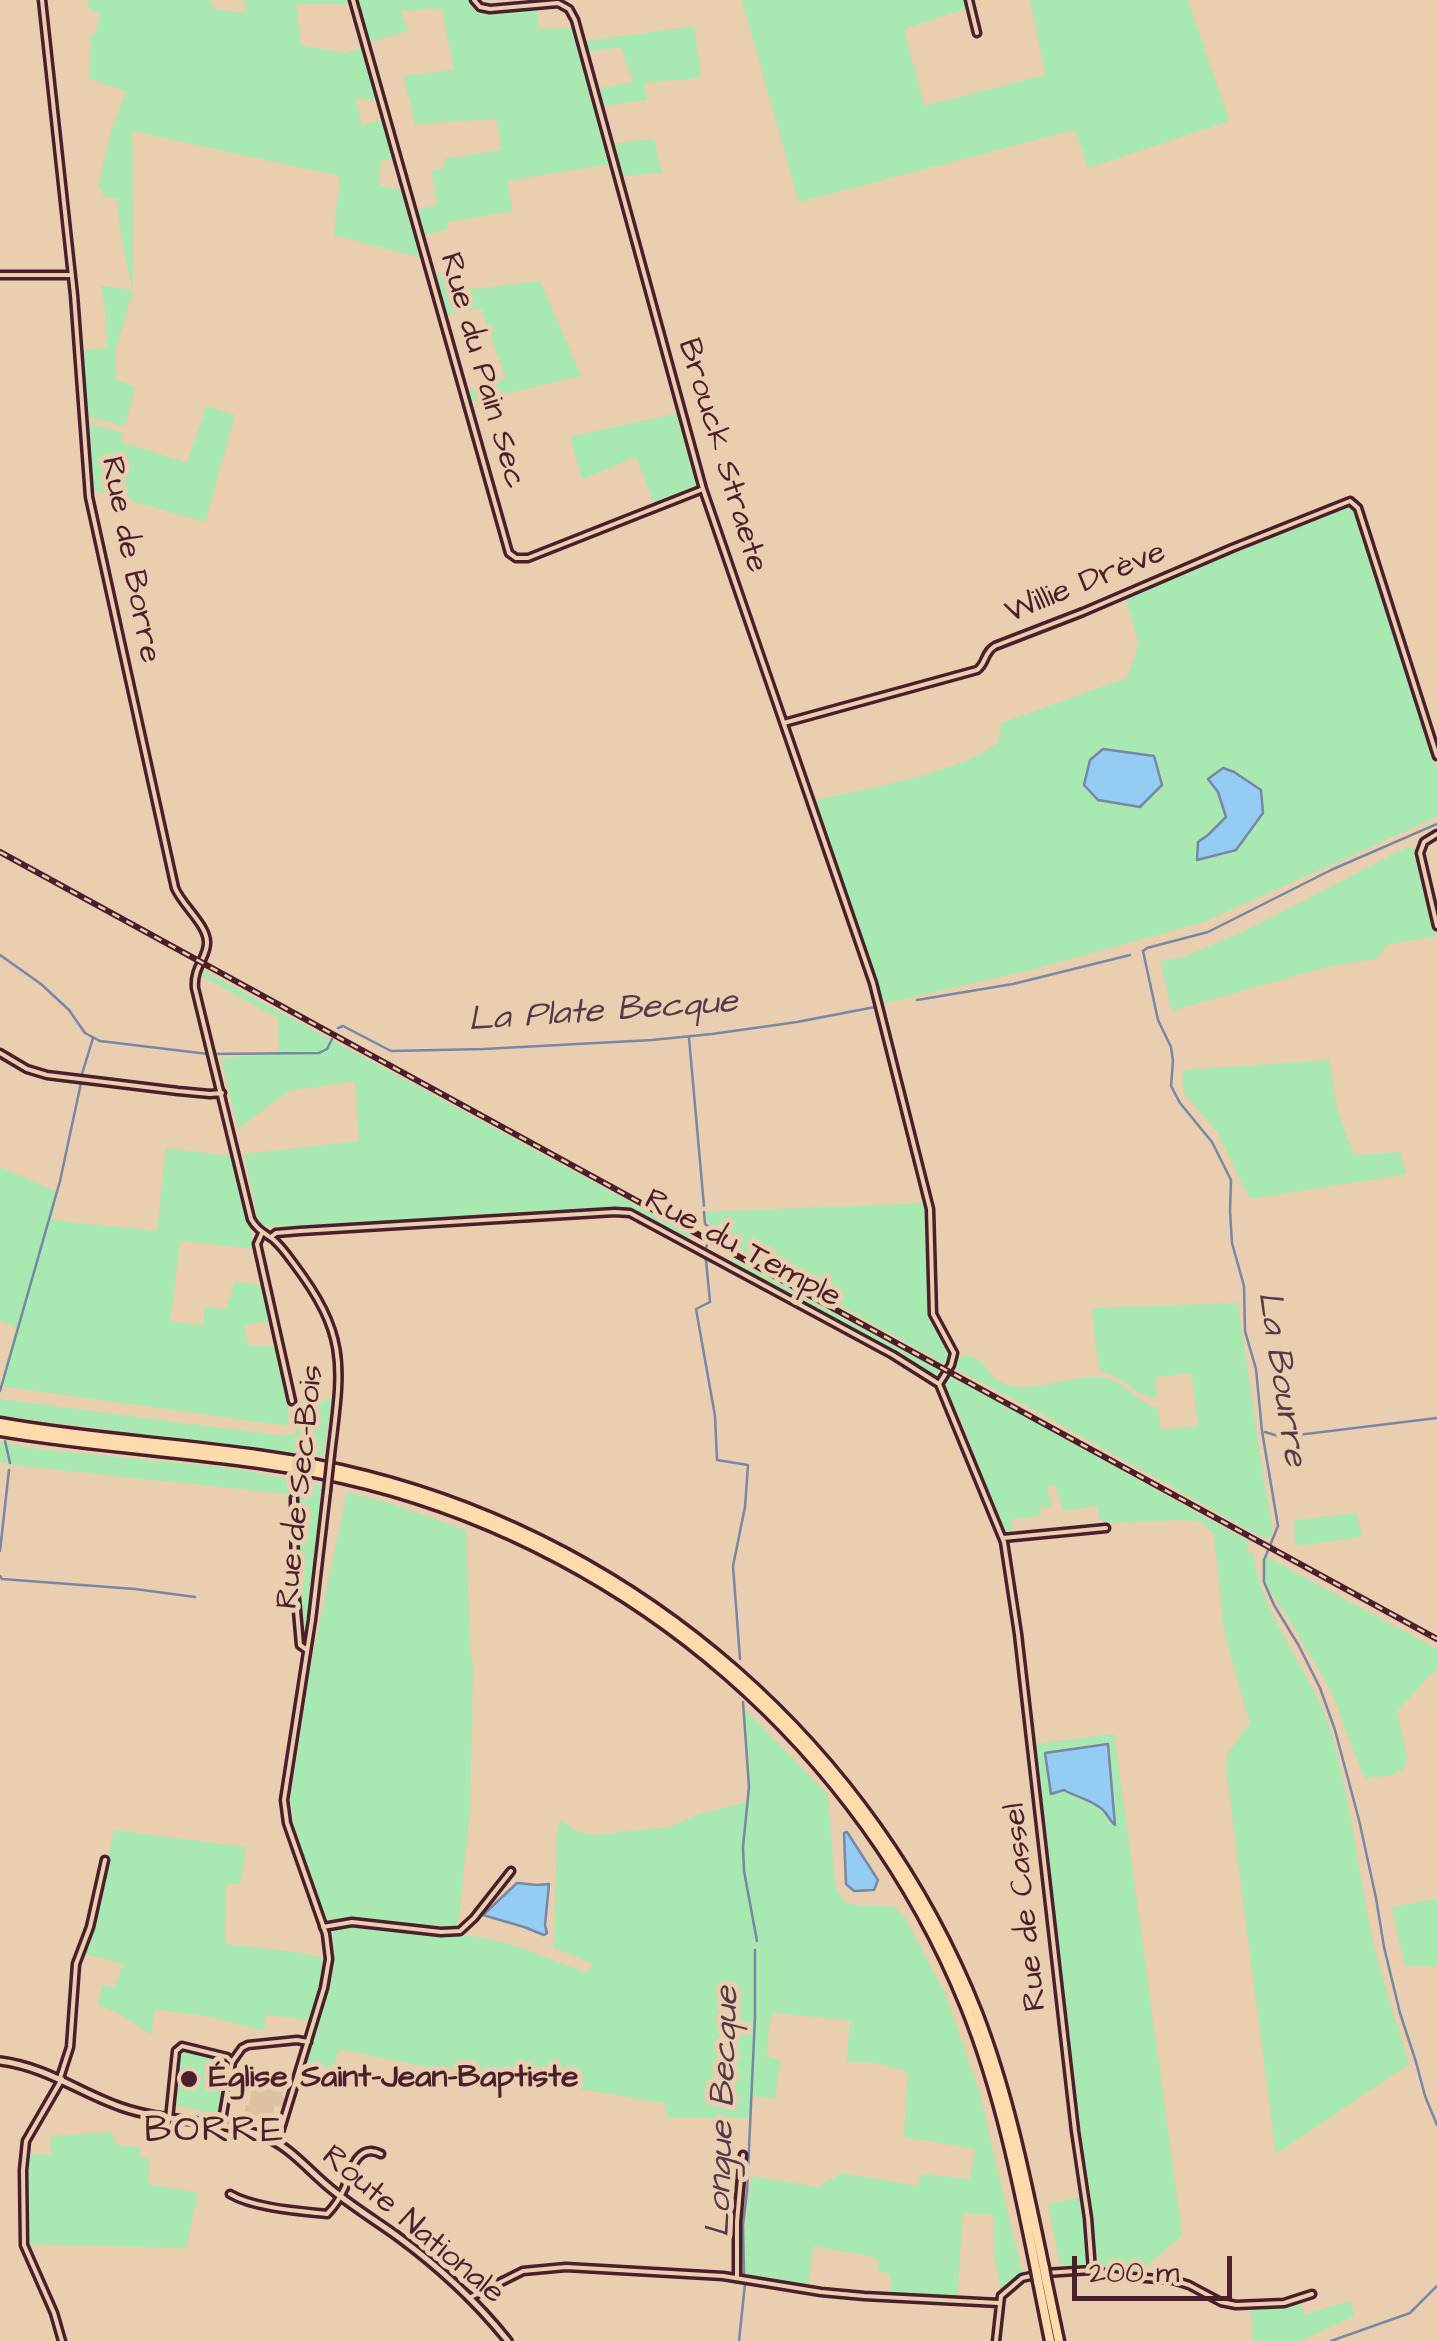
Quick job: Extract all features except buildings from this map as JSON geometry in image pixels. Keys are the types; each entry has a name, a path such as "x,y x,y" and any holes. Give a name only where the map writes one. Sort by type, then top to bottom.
{"highway":[{"path":"0,1423 294,1461 406,1487 486,1515 562,1551 634,1594 711,1649 774,1705 837,1775 887,1843 931,1915 959,1971 994,2060 1014,2131 1050,2341"},
{"path":"0,1431 280,1466 411,1496 491,1526 566,1562 638,1605 705,1654 768,1711 832,1781 888,1857 926,1921 965,2006 990,2075 1040,2269"},
{"path":"1042,2280 1059,2341"}],"street":[{"name":"Rue de Borre","path":"42,0 72,275 89,497 175,888 207,939 194,981 212,1054"},
{"name":"Rue du Pain Sec","path":"353,0 510,554 520,559 531,557 703,489"},
{"name":"Brouck Straete","path":"474,0 490,9 558,3 572,14 703,489 879,1006 930,1206 934,1314 954,1353 939,1384"},
{"path":"969,0 978,34"},
{"path":"0,275 72,275"},
{"name":"Willie Drève","path":"784,723 976,670 994,646 1353,502 1437,756"},
{"path":"1437,834 1425,840 1420,854 1437,926"},
{"path":"0,1053 26,1069 46,1075 222,1093"},
{"name":"Rue de Sec-Bois","path":"212,1054 252,1220 283,1250 317,1295 335,1337 339,1376 284,1804 323,1927 328,1968 278,2142"},
{"name":"Rue du Temple","path":"270,1238 276,1233 295,1231 630,1213 939,1384"},
{"name":"Rue de Sec-Bois","path":"262,1233 257,1244 292,1401"},
{"name":"Rue de Cassel","path":"939,1384 1003,1538 1018,1634 1092,2270"},
{"name":"Rue de Sec-Bois","path":"294,1498 296,1605 300,1645 306,1650"},
{"path":"1003,1538 1106,1528"},
{"path":"62,2341 24,2242 24,2148 61,2079 70,2047 77,1960 90,1927 105,1860"},
{"path":"323,1927 352,1922 436,1932 460,1930 512,1871"},
{"path":"220,2126 232,2062 242,2048 294,2040 308,2042"},
{"path":"169,2119 178,2047 232,2062"},
{"name":"Route Nationale","path":"0,2062 28,2066 115,2105 169,2119 254,2133 278,2142 469,2298 508,2341"},
{"path":"230,2194 271,2206 325,2214 340,2196 354,2162 370,2151 381,2154"},
{"path":"737,2278 743,2154"},
{"path":"469,2298 516,2273 536,2268 593,2268 737,2278 826,2293 999,2303"},
{"path":"996,2341 1003,2295 1028,2276 1060,2271 1092,2270 1178,2282 1236,2306 1278,2304 1312,2294"}],"shaded area":[{"path":"255,2072 287,2080 282,2107 274,2106 272,2120 243,2116"}],"green space":[{"path":"88,0 210,0 213,9 246,13 245,0 351,0 352,4 296,4 301,45 344,53 363,48 377,100 355,98 362,125 382,120 394,159 380,161 379,185 404,191 421,258 334,235 340,176 132,131 133,290 117,199 103,196 103,189 98,188 109,139 126,91 89,79 91,34 96,34 100,13 89,9"},
{"path":"355,0 470,0 476,13 537,9 539,29 574,28 610,164 507,181 513,211 447,222 448,230 423,235 416,210 437,205 432,171 445,168 444,159 501,150 497,119 415,124 403,76 454,70 442,8 401,11 408,31 367,43"},
{"path":"742,0 964,0 966,9 904,29 924,106 1046,75 1030,0 1188,0 1229,121 1089,168 1074,130 799,202"},
{"path":"694,26 701,78 644,83 647,100 600,106 596,89 633,82 621,47 586,52 582,42"},
{"path":"654,139 662,173 621,176 610,144"},
{"path":"460,269 465,290 540,281 581,376 469,402 466,391 506,379 481,308 446,315 433,274"},
{"path":"101,286 133,290 115,351 116,379 135,387 125,426 86,416 80,351 107,348"},
{"path":"206,406 235,415 205,522 93,490 87,423 123,433 121,442 187,463"},
{"path":"679,413 698,487 655,505 636,457 582,479 570,437"},
{"path":"1347,507 1355,509 1437,770 1437,817 1204,922 1027,971 881,1004 816,800 912,779 960,763 999,742 1001,723 1127,678 1139,644 1125,597"},
{"path":"1407,847 1414,849 1418,858 1436,936 1386,945 1377,959 1330,966 1171,1011 1161,961 1184,957 1247,930"},
{"path":"203,970 669,1223 690,1235 688,1241 621,1206 501,1217 262,1227 244,1154 359,1141 355,1081 288,1091 238,1129 221,1058 279,1053 278,1018 201,976"},
{"path":"1329,1060 1337,1110 1354,1155 1400,1152 1406,1174 1250,1199 1216,1130 1183,1092 1183,1070"},
{"path":"166,1148 233,1156 255,1249 180,1241 170,1321 204,1326 204,1307 226,1309 235,1282 263,1285 272,1320 243,1326 249,1346 278,1346 289,1402 288,1426 1,1386 16,1327 0,1321 0,1167 57,1192 52,1220 157,1231"},
{"path":"926,1203 931,1312 948,1354 946,1365 721,1238 705,1212"},
{"path":"730,1257 941,1374 933,1377 734,1265"},
{"path":"1238,1303 1272,1523 1272,1535 1265,1539 953,1368 962,1356 971,1357 998,1380 1017,1387 1105,1378 1158,1408 1161,1430 1198,1426 1192,1373 1155,1377 1157,1398 1141,1394 1099,1371 1092,1308"},
{"path":"948,1376 1250,1542 1246,1551 1253,1554 1267,1602 1324,1712 1345,1788 1374,1946 1409,2064 1276,2154 1226,1768 1228,1753 1250,1723 1224,1631 1214,1535 1202,1522 1109,1523 1100,1520 1097,1506 1063,1511 1055,1484 1047,1487 1052,1507 1039,1507 1041,1516 1011,1519 1013,1535 1000,1524 993,1508 945,1385"},
{"path":"0,1399 284,1436 296,1433 297,1402 332,1399 323,1457 0,1416"},
{"path":"0,1442 230,1468 321,1485 306,1634 301,1637 297,1495 11,1465 0,1461"},
{"path":"347,1492 466,1530 473,1663 470,1809 456,1927 326,1919 293,1822 290,1801 310,1669"},
{"path":"1357,1513 1362,1537 1295,1546 1294,1520"},
{"path":"1265,1556 1437,1649 1437,1668 1397,1711 1407,1758 1404,1768 1390,1776 1364,1778 1332,1693 1264,1582"},
{"path":"743,1707 828,1795 835,1887 844,1901 853,1905 893,1906 904,1916 945,1993 978,2088 1021,2268 1026,2273 1005,2288 1001,2289 994,2255 994,2215 963,2213 957,2300 889,2296 891,2279 887,2273 878,2272 879,2262 870,2256 813,2246 808,2287 746,2275 745,2230 751,2176 818,2187 842,2173 918,2186 921,2174 970,2179 975,2149 904,2137 908,2072 876,2063 847,2062 850,2020 771,2013 766,2056 780,2060 775,2099 752,2096 749,2118 667,2118 665,2103 440,2070 339,2049 333,2073 303,2064 332,1978 333,1931 364,1927 480,1938 527,1950 585,1973 594,1964 554,1948 560,1820 577,1831 594,1835 670,1827 700,1814 747,1802 749,1762"},
{"path":"1114,1734 1182,2235 1137,2274 1060,2264 1048,2204 1090,2195 1033,1744"},
{"path":"114,1830 245,1847 241,1883 226,1885 225,1944 325,1959 311,2020 267,2015 263,2031 211,2017 155,2009 151,2034 98,2006 102,1985 115,1987 123,1964 83,1953 94,1928"},
{"path":"1437,1899 1437,1966 1405,1966 1392,1907"},
{"path":"182,2048 230,2062 219,2115 176,2105"},
{"path":"112,2132 116,2145 141,2147 139,2156 149,2160 148,2184 198,2193 186,2248 29,2244 25,2154 51,2155 51,2136"},
{"path":"1351,2301 1354,2316 1300,2341 1253,2341 1251,2309 1300,2303 1304,2314"}],"water":[{"path":"1103,749 1154,756 1162,785 1140,807 1098,800 1084,785 1090,760"},
{"path":"1223,768 1261,790 1263,813 1236,850 1197,860 1198,842 1226,817 1218,792 1208,779"},
{"path":"1108,1744 1115,1825 1091,1802 1064,1790 1051,1794 1045,1753"},
{"path":"847,1832 878,1880 874,1890 854,1891 846,1884"},
{"path":"517,1883 549,1884 544,1935 483,1915"}],"waterway":[{"name":"La Bourre","path":"1437,824 1331,870 1208,932 1143,951 1158,1020 1171,1047 1171,1086 1212,1142 1231,1180 1232,1243 1244,1286 1245,1331 1256,1369 1278,1526 1264,1560 1264,1582 1320,1688 1335,1730 1359,1820 1400,2013 1437,2125"},
{"name":"La Plate Becque","path":"0,955 41,984 69,1010 85,1033 100,1041 208,1054 319,1053 327,1049 332,1039"},
{"path":"917,1000 1013,984 1130,955"},
{"name":"La Plate Becque","path":"338,1028 343,1026 391,1051 484,1049 712,1034 875,1007"},
{"path":"82,1074 93,1038"},
{"name":"Longue Becque","path":"689,1038 704,1206"},
{"path":"0,1391 60,1181 81,1083"},
{"name":"Longue Becque","path":"704,1212 705,1224 714,1233"},
{"name":"Longue Becque","path":"703,1255 710,1302 696,1309 715,1416 717,1460 748,1465 745,1507 733,1566 740,1659"},
{"path":"1265,1432 1281,1437 1437,1418"},
{"path":"5,1441 10,1463"},
{"path":"0,1551 9,1470"},
{"path":"0,1576 195,1597"},
{"name":"Longue Becque","path":"743,1702 749,1787 744,1871 757,1941"},
{"name":"Longue Becque","path":"744,2275 755,1950"},
{"name":"Longue Becque","path":"739,2341 745,2284"},
{"name":"La Bourre","path":"1331,2341 1410,2313 1437,2286"}],"railway":[{"path":"0,852 1437,1639"}],"place":[{"name":"Église Saint-Jean-Baptiste","path":"189,2079"}],"district":[{"name":"BORRE","path":"215,2133"}]}
